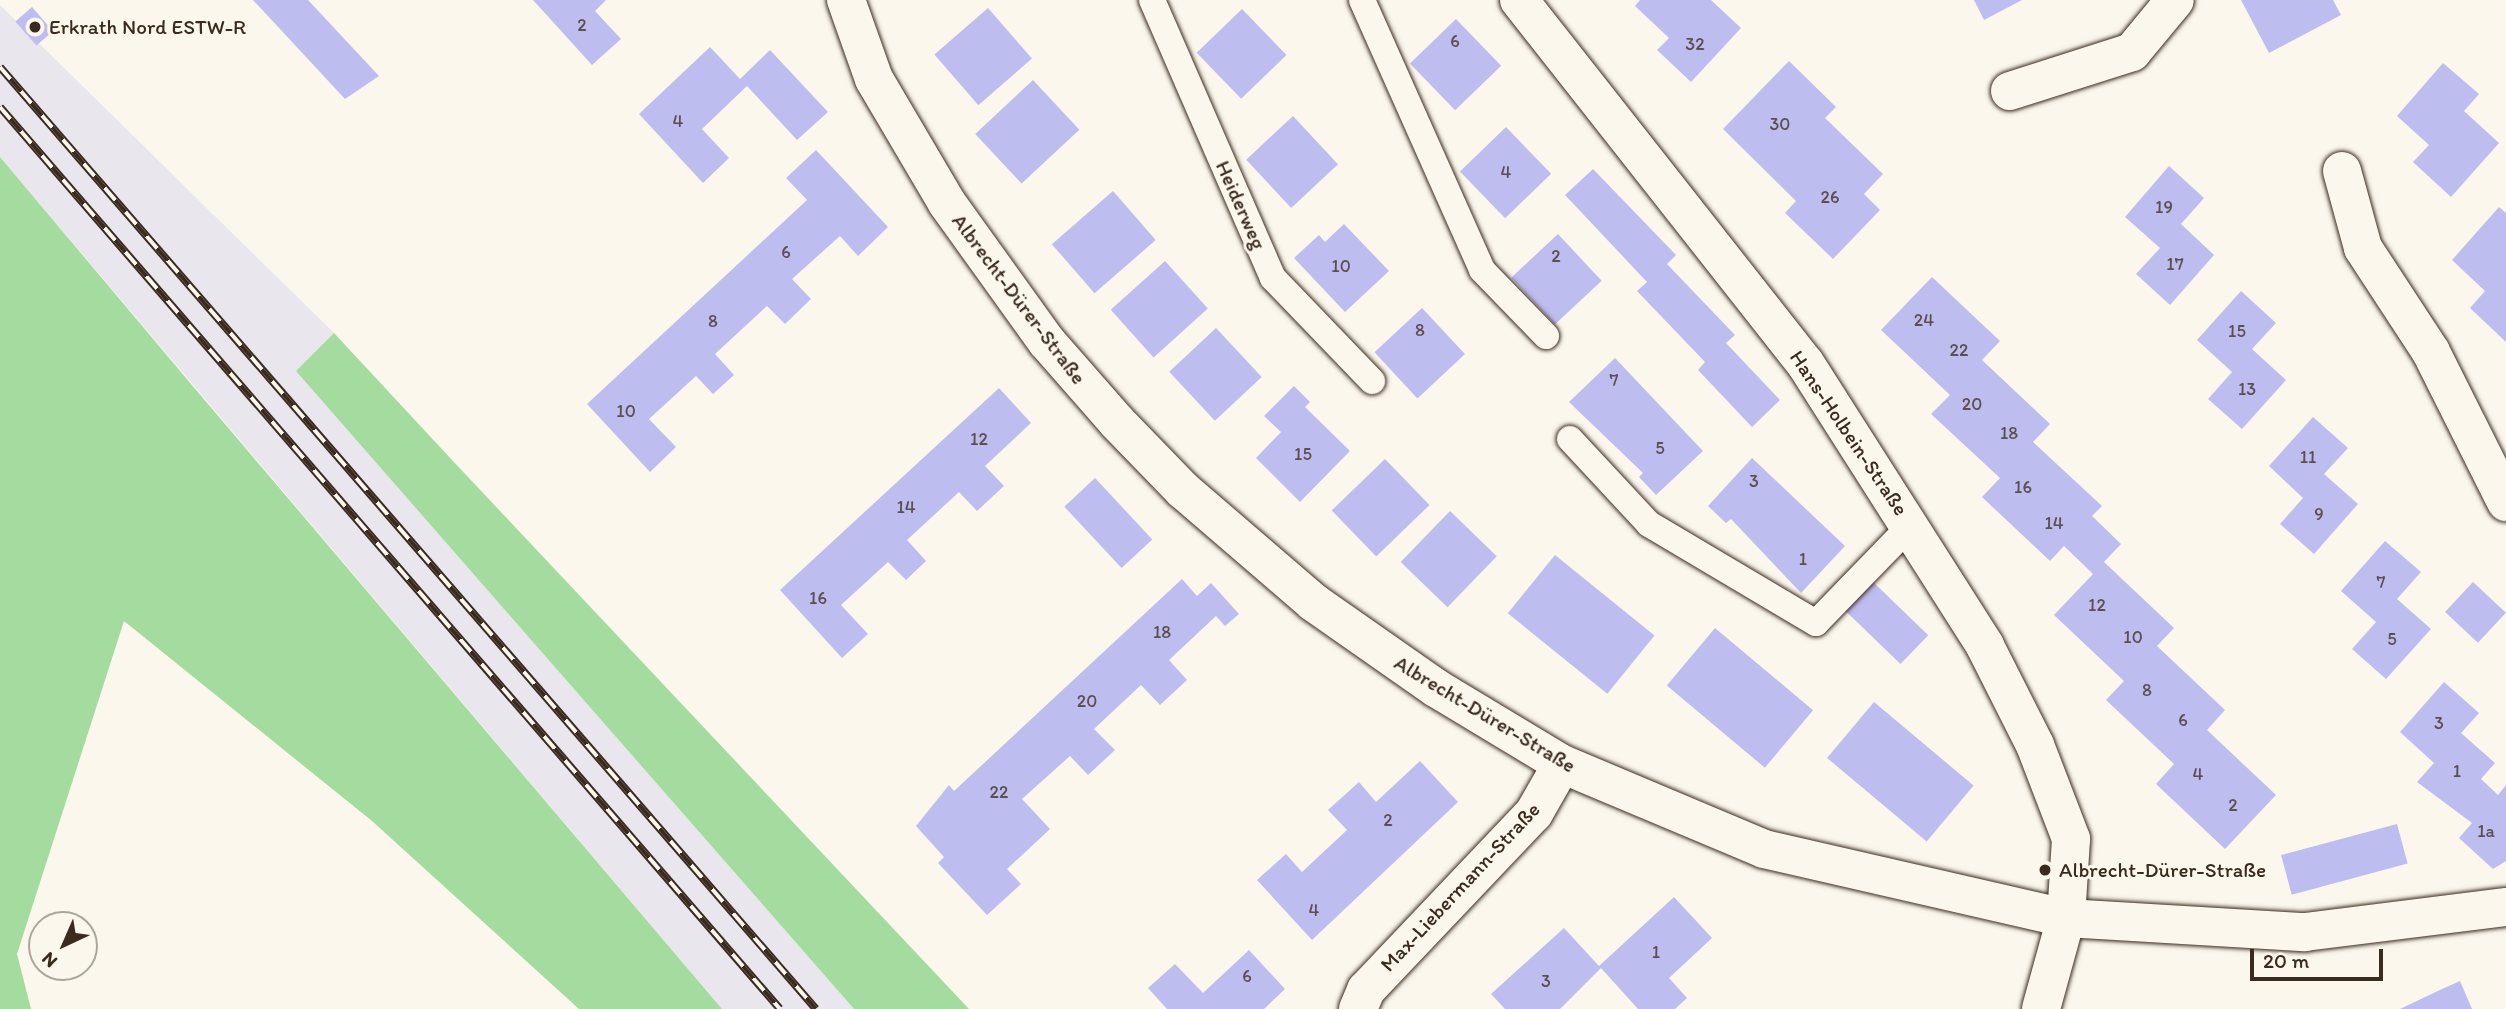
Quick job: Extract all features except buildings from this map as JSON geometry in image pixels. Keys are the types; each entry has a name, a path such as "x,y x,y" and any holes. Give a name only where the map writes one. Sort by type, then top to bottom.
{"street":[{"name":"Albrecht-Dürer-Straße","path":"846,0 874,79 947,203 1040,333 1117,422 1183,490 1313,602 1436,688 1562,764 1764,849 2066,918 2305,932 2506,907"},
{"name":"Hans-Holbein-Straße","path":"1519,0 1805,363 1911,525 1985,646 2035,745 2071,839 2066,918 2042,1009"},
{"path":"2010,91 2132,52 2175,0"},
{"path":"2342,170 2363,248 2431,352 2506,502"},
{"name":"Max-Liebermann-Straße","path":"1358,1009 1366,990 1534,813 1562,764"}],"lane":[{"name":"Heiderweg","path":"1152,0 1273,278 1372,381"},
{"path":"1363,0 1482,270 1546,336"},
{"path":"1570,439 1648,524 1816,622 1911,525"}],"shaded area":[{"path":"0,5 334,333 297,371 854,1009 722,1009 0,157"}],"green space":[{"path":"0,157 722,1009 579,1009 372,821 124,621 31,911 28,911 28,920 17,954 31,1009 0,1009"},
{"path":"334,333 969,1009 854,1009 296,371"}],"railway":[{"path":"0,67 816,1009"},
{"path":"0,107 780,1009"}],"place":[{"name":"Erkrath Nord ESTW-R","path":"35,27"},
{"name":"Albrecht-Dürer-Straße","path":"2045,870"}]}
